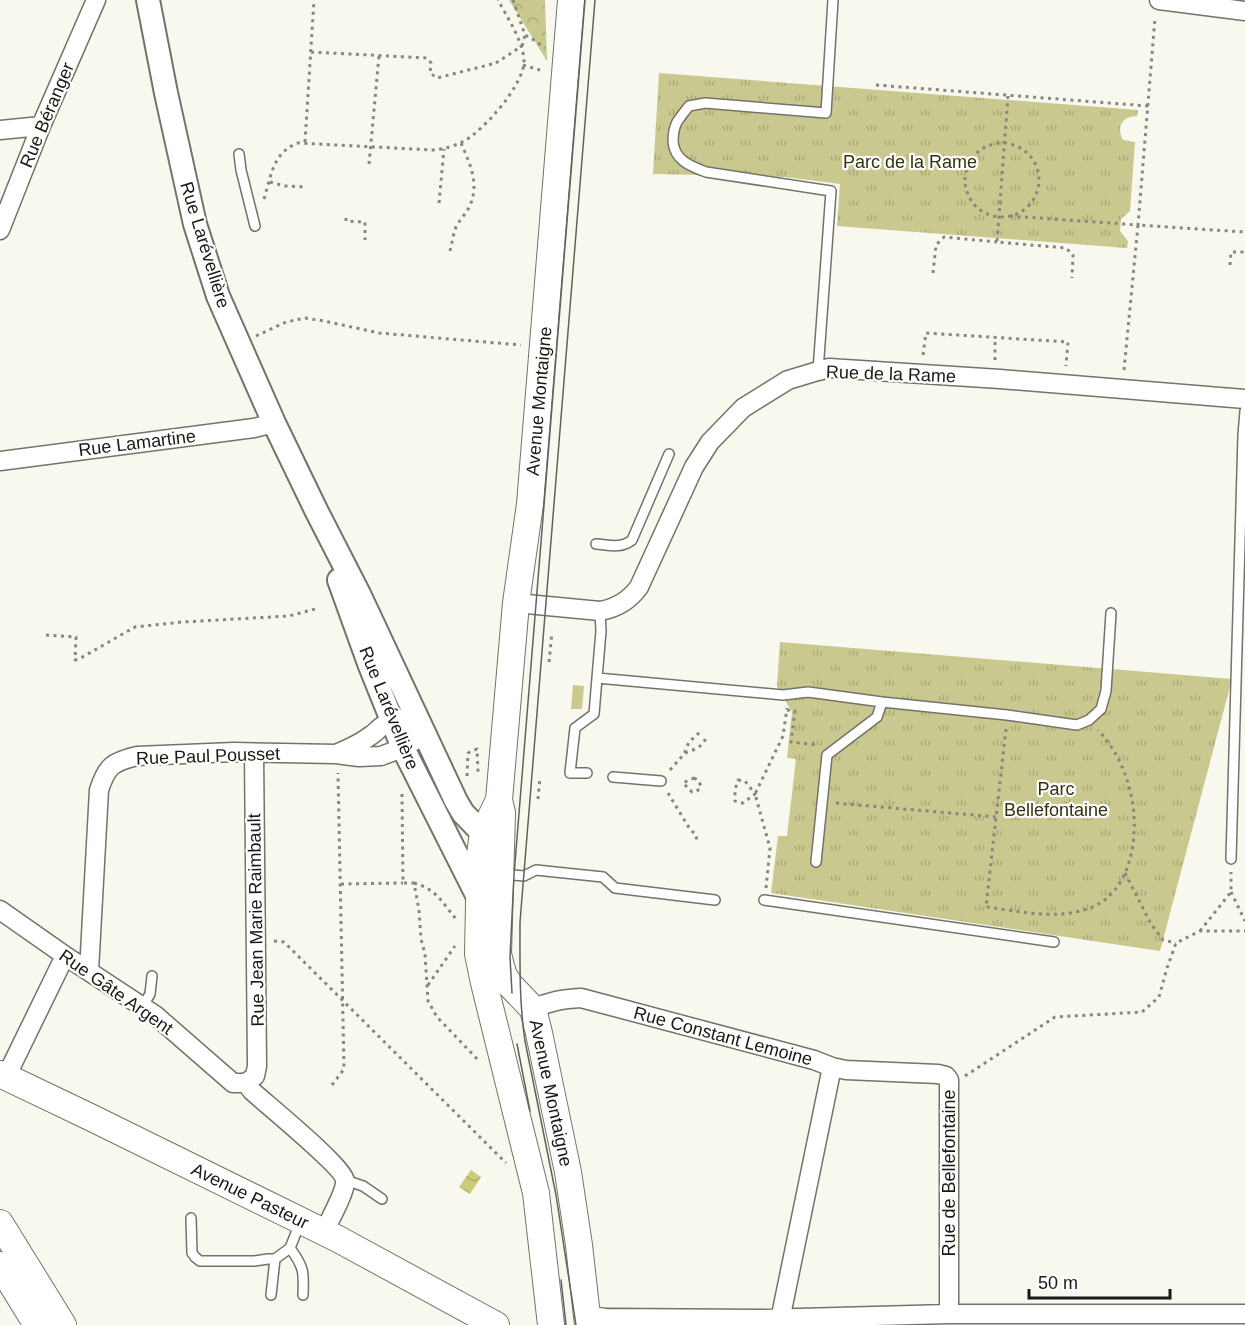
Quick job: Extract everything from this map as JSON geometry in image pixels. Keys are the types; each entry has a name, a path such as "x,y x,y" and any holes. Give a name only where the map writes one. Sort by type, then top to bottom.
{"main road":[{"name":"Avenue Montaigne","path":"571,0 531,504 516,603 499,800 502,813 498,954 511,986 533,1010 568,1173 587,1320"},
{"name":"Avenue Montaigne","path":"499,800 483,833 480,854 478,954 536,1193 551,1325"},
{"name":"Avenue Pasteur","path":"3,1076 324,1232 496,1325"},
{"path":"1,1228 63,1325"},
{"path":"0,1265 37,1325"}],"street":[{"name":"Rue Béranger","path":"0,230 41,126 96,0"},
{"name":"Rue Larévellière","path":"148,0 195,224 218,296 315,510 376,653 425,735 463,813 483,833 501,863"},
{"path":"1157,5 1245,11"},
{"path":"0,130 41,126"},
{"name":"Rue de la Rame","path":"516,603 600,610 627,602 639,587 694,467 710,442 743,408 788,381 828,368 1245,399"},
{"name":"Rue Lamartine","path":"0,461 254,428 274,423"},
{"name":"Rue Larévellière","path":"376,653 392,720 403,748 479,899"},
{"path":"392,720 406,719 425,735"},
{"name":"Rue Paul Pousset","path":"336,754 354,747 392,720"},
{"name":"Rue Paul Pousset","path":"89,971 99,790 104,775 112,766 122,759 137,756 234,752 336,754 359,758 381,756 403,748 425,735"},
{"name":"Rue Jean Marie Raimbault","path":"246,1083 255,1076 257,1066 254,753"},
{"name":"Rue Gâte Argent","path":"0,910 154,1015 233,1083 246,1083 252,1091 328,1158 342,1173 345,1180"},
{"path":"3,1076 61,964 67,957"},
{"name":"Rue Constant Lemoine","path":"533,1010 546,1003 581,998 814,1060 832,1067 779,1322"},
{"name":"Rue de Bellefontaine","path":"832,1067 846,1070 943,1074 949,1080 950,1314"},
{"path":"324,1232 344,1189 345,1180"},
{"path":"587,1320 605,1318 779,1322 950,1314 1245,1314"}],"lane":[{"path":"818,371 831,191 706,172 691,167 678,157 673,148 673,134 677,123 689,106 705,103 826,113 833,0"},
{"path":"239,154 255,226"},
{"path":"1231,860 1242,447 1245,411"},
{"path":"596,544 618,546 626,545 632,540 669,454"},
{"path":"587,773 570,773 575,728 594,714 601,631 600,610"},
{"path":"597,678 783,695 808,692 1077,725 1089,720 1101,709 1106,691 1111,613"},
{"path":"816,862 828,755 878,717 882,702"},
{"path":"613,777 661,781"},
{"path":"501,863 524,876 536,870 603,877 615,888 715,900"},
{"path":"764,900 1054,942"},
{"path":"142,1007 150,994 152,976"},
{"path":"345,1180 363,1186 382,1199"},
{"path":"190,1218 192,1253 200,1261 275,1259 290,1248 301,1221"},
{"path":"290,1248 300,1262 303,1272 303,1295"},
{"path":"272,1294 275,1259"}],"path":[{"path":"305,142 314,0"},
{"path":"261,207 277,159 282,152 298,143 433,150 444,149 476,134 509,98 523,65 524,58 517,37 498,0"},
{"path":"311,52 427,58 430,63 430,73 437,78 496,63 520,49 525,35 513,0"},
{"path":"1123,378 1157,5"},
{"path":"525,35 548,51"},
{"path":"369,164 379,56"},
{"path":"523,65 540,70"},
{"path":"876,85 1148,106"},
{"path":"997,242 1008,96"},
{"path":"450,251 456,228 471,202 473,192 473,173 461,142"},
{"path":"1010,216 1022,211 1032,202 1039,178 1030,155 1020,147 995,143 983,147 974,154 965,176 965,188 969,199 987,214 999,217 1245,232"},
{"path":"439,203 444,149"},
{"path":"269,182 285,186 307,187"},
{"path":"346,218 346,221 365,222 365,240"},
{"path":"933,273 936,245 944,237 1066,248 1073,255 1072,278"},
{"path":"1230,265 1231,252 1245,252"},
{"path":"250,339 286,322 305,318 379,333 521,345"},
{"path":"923,360 926,333 1068,342 1066,370"},
{"path":"994,365 995,338"},
{"path":"46,635 76,637 75,660 135,627 289,616 319,608"},
{"path":"549,662 552,632"},
{"path":"767,880 770,848 755,794 745,781 738,780 735,801 742,803 755,794 783,736 787,711 795,711 791,742 818,745 823,752"},
{"path":"1007,715 986,907 1032,913 1063,914 1086,910 1104,901 1119,884 1131,854 1134,815 1131,796 1120,762 1101,733 1089,720"},
{"path":"698,840 661,781 684,754 689,742 700,732"},
{"path":"684,754 696,749 706,740 706,737"},
{"path":"467,784 468,753 477,749 478,772"},
{"path":"332,1085 344,1069 338,773"},
{"path":"538,799 540,777"},
{"path":"694,778 699,781 701,787 692,792 683,783 694,778"},
{"path":"402,786 403,883"},
{"path":"847,804 996,817"},
{"path":"1231,860 1231,892 1245,921"},
{"path":"1125,873 1151,924 1163,940 1176,944"},
{"path":"340,884 414,883 427,887 462,923"},
{"path":"414,883 425,954 428,1001 437,1017 482,1064"},
{"path":"1200,932 1231,892"},
{"path":"964,1077 1055,1017 1142,1012 1159,997 1176,944 1200,932 1245,931"},
{"path":"269,940 284,942 506,1163"},
{"path":"427,985 454,946"}],"green space":[{"path":"509,0 545,0 547,61"},
{"name":"Parc de la Rame","path":"659,73 1138,110 1137,116 1124,120 1120,127 1123,140 1135,142 1130,211 1121,219 1120,231 1128,241 1127,248 837,226 840,184 785,177 653,174"},
{"name":"Parc Bellefontaine","path":"780,642 1232,679 1160,951 771,893 778,836 787,836 796,759 787,758 792,712 777,687"},
{"path":"573,685 584,686 582,709 571,709"}],"water":[{"path":"471,1170 481,1177 470,1194 459,1187"}],"tram line":[{"path":"512,993 510,957 514,875 585,0"},
{"path":"576,1325 556,1195 525,1041 521,996 520,922 595,0"},
{"path":"517,1044 530,1111"},
{"path":"561,1280 566,1325"}]}
